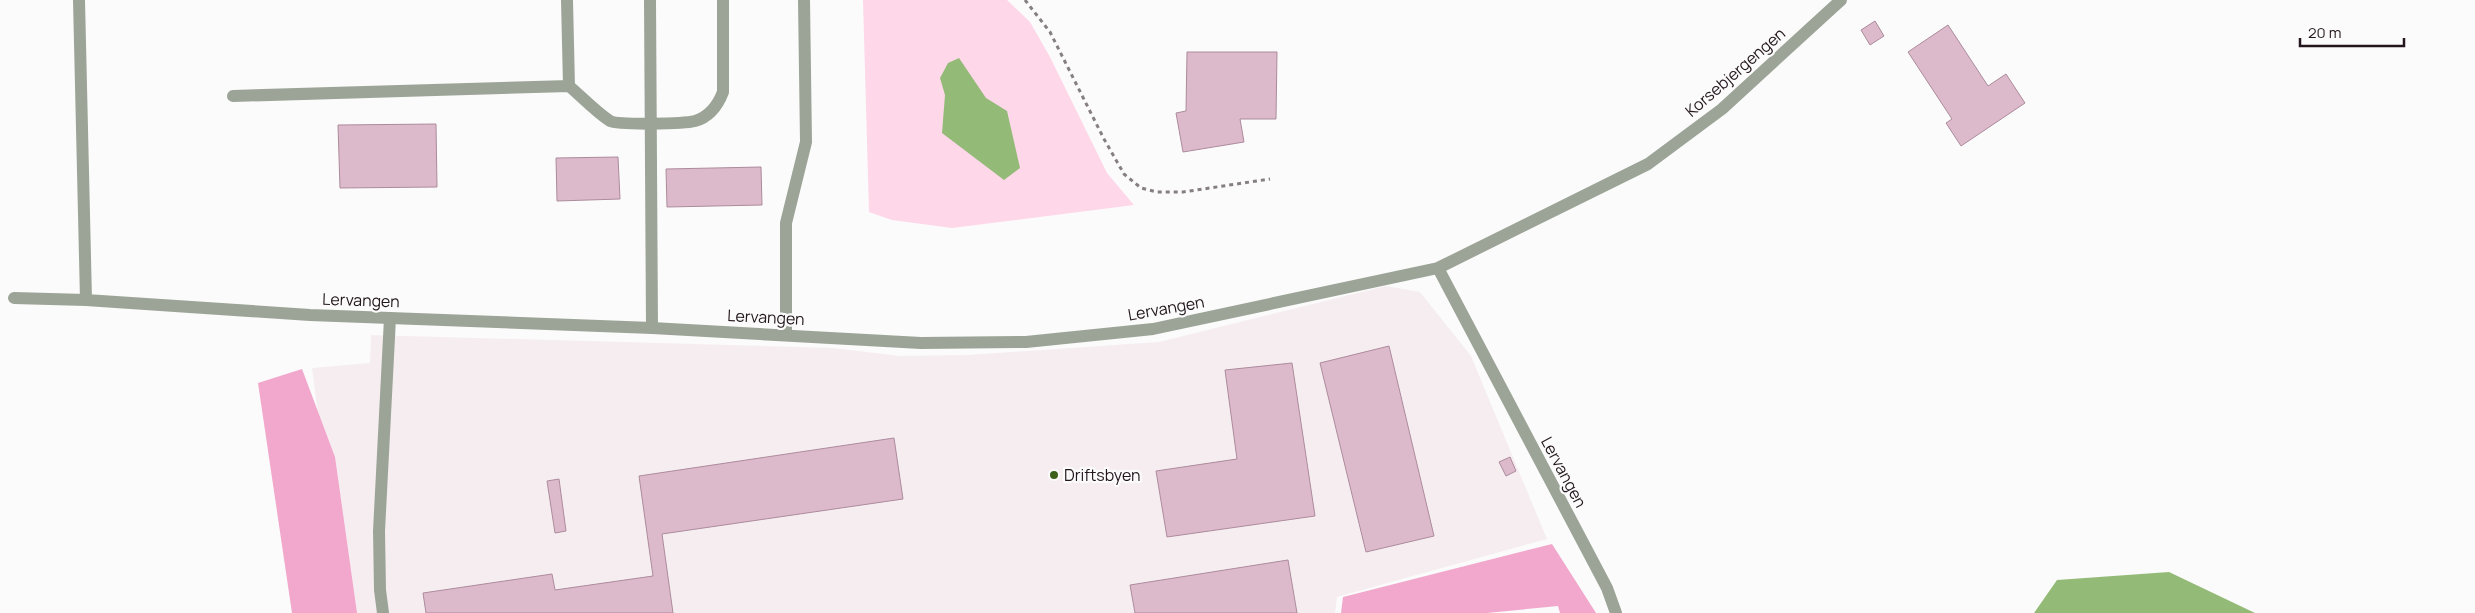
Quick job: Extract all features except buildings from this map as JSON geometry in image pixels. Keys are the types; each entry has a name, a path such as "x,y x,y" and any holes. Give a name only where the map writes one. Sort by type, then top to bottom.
{"street":[{"path":"79,0 86,300"},
{"path":"567,0 569,86"},
{"path":"650,0 652,328"},
{"path":"233,96 569,86 612,122 652,124 695,121 708,114 718,104 723,92 723,0"},
{"path":"786,335 786,223 806,142 804,0"},
{"name":"Korsebjergengen","path":"1648,164 1722,109 1840,0"},
{"name":"Lervangen","path":"14,298 86,300 310,315 652,328 921,342 1036,341 1153,329 1438,268 1648,164"},
{"name":"Lervangen","path":"1438,268 1607,588 1616,613"},
{"path":"384,613 380,590 379,531 390,318"}],"path":[{"path":"1025,0 1050,32 1104,139 1124,174 1141,188 1157,192 1182,192 1270,179"}],"shaded area":[{"path":"863,0 1007,0 1030,22 1050,57 1107,173 1134,205 952,228 892,220 869,212"},
{"path":"959,58 986,98 1007,111 1020,168 1004,180 942,133 945,95 940,78 948,63"},
{"path":"1386,286 1420,292 1471,356 1547,539 1337,597 1335,613 344,613 312,368 370,363 371,335 833,348 900,356 968,355 1159,342"},
{"path":"302,369 335,457 357,613 292,613 258,383"},
{"path":"1552,544 1596,613 1560,613 1558,606 1487,613 1341,613 1343,597"},
{"path":"2169,572 2255,613 2034,613 2057,580"}],"place":[{"name":"Driftsbyen","path":"1054,475"}]}
